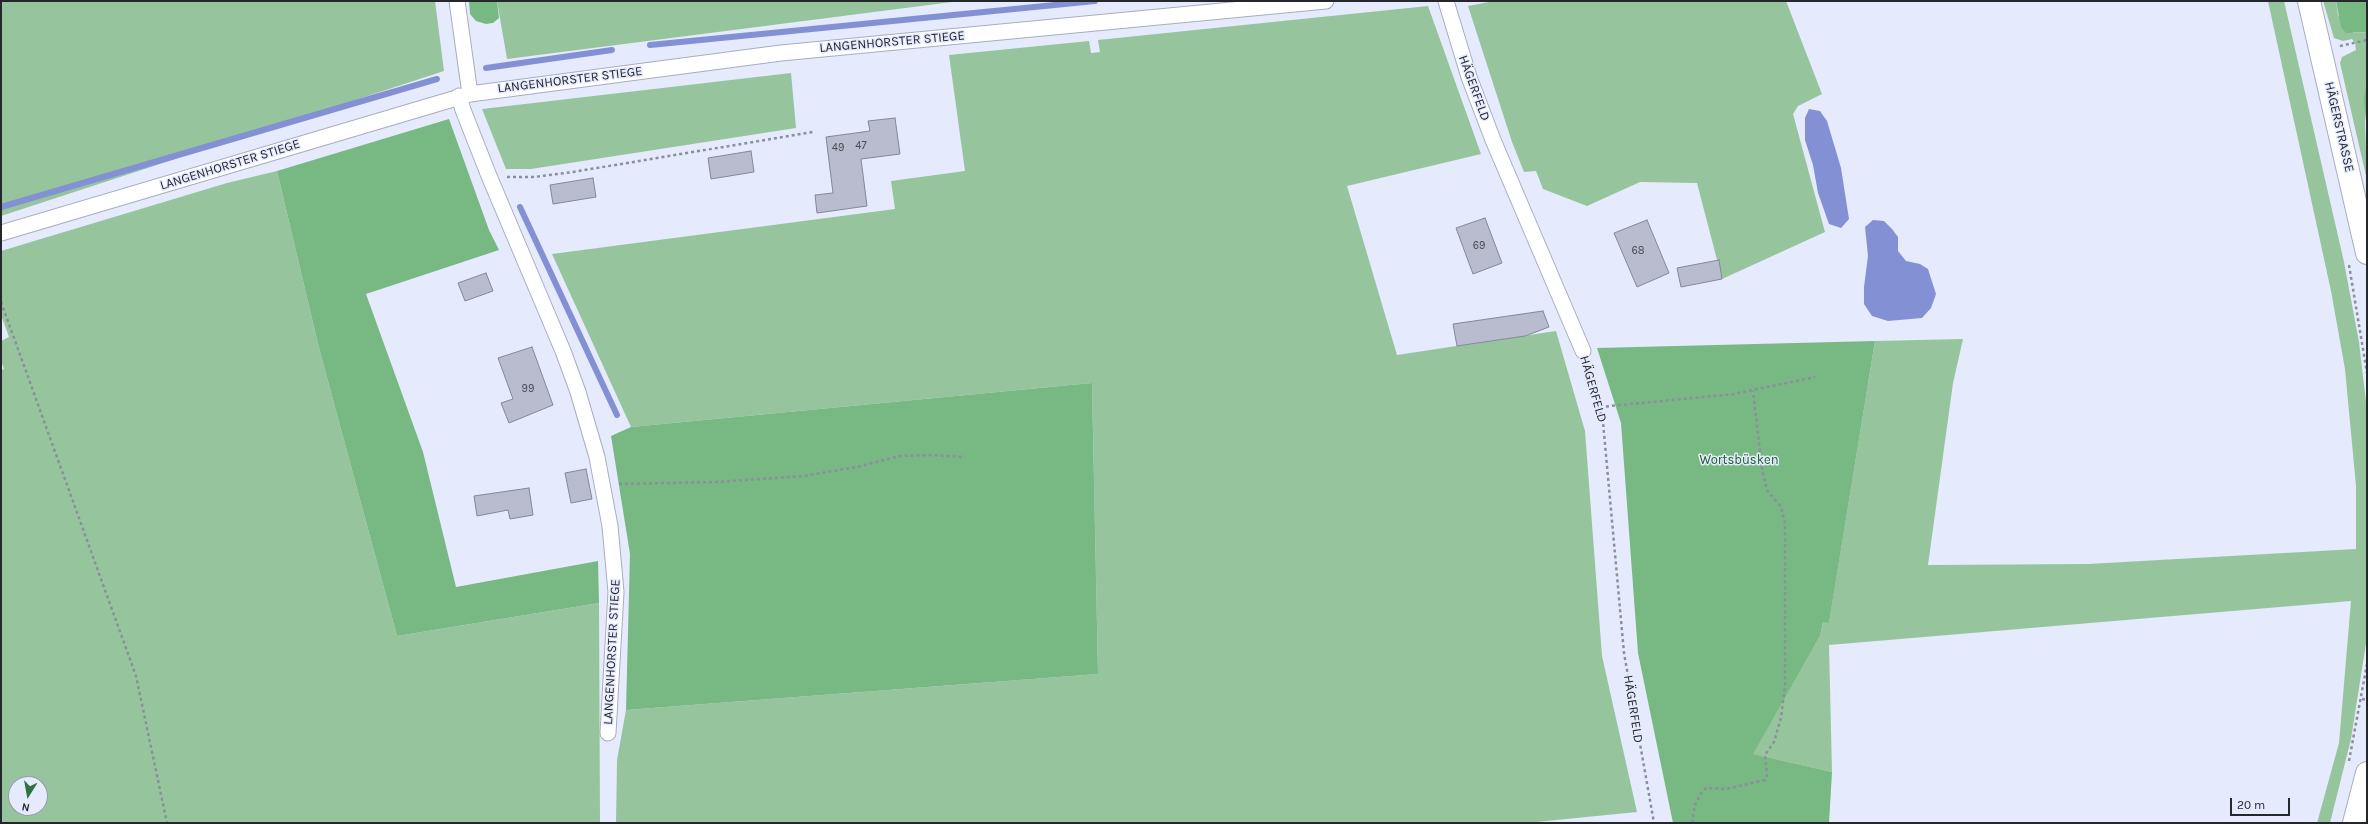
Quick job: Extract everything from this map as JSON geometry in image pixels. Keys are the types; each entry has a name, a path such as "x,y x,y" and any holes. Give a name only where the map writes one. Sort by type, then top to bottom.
{"main road":[{"name":"HÄGERSTRASSE","path":"2309,1 2367,253"},
{"path":"2354,823 2357,771"}],"street":[{"path":"457,1 464,95"},
{"name":"LANGENHORSTER STIEGE","path":"1,233 464,95 781,53 1326,1"},
{"name":"HÄGERFELD","path":"1446,1 1469,77 1493,140 1582,351"},
{"name":"LANGENHORSTER STIEGE","path":"464,95 463,110 578,392 603,485 611,534 616,592 608,733"}],"path":[{"path":"2320,51 2367,40"},
{"path":"489,176 534,177 573,172 813,132"},
{"path":"1,302 136,676 167,823"},
{"name":"HÄGERFELD","path":"1582,351 1600,407 1607,460 1624,653 1654,823"},
{"path":"1600,407 1753,391 1815,378"},
{"path":"1692,823 1695,805 1701,792 1706,788 1726,788 1743,783 1760,783 1765,780 1765,755 1774,742 1781,718 1785,686 1785,523 1781,507 1767,490 1762,469 1753,391"},
{"path":"603,485 716,482 804,476 857,467 900,456 930,455 966,457"},
{"path":"2357,771 2362,699 2367,664"},
{"path":"2362,699 2367,700"}],"green space":[{"path":"1,1 435,1 444,71 1,216"},
{"path":"469,1 497,1 499,18 493,23 486,24 476,21 470,14"},
{"path":"497,1 960,1 507,59"},
{"path":"1494,1 1786,1 1822,94 1798,106 1793,114 1825,232 1722,279 1697,183 1640,182 1587,206 1543,189 1536,171 1524,172 1512,142 1468,6"},
{"path":"2268,1 2284,1 2344,262 2359,342 2367,411 2367,637 2351,739 2330,823 2317,823 2339,743 2351,601 1829,645 1832,772 1752,754 1820,636 1823,622 1829,622 1875,341 1963,339 1953,383 1928,565 2088,564 2356,549 2356,486 2345,369 2331,291"},
{"path":"2323,1 2336,1 2338,15 2353,33 2367,32 2365,122 2367,180 2340,63 2342,57 2356,50 2355,43 2352,39 2343,41 2334,38"},
{"path":"2336,1 2367,1 2367,32 2346,33 2341,27"},
{"path":"1428,6 1481,154 1347,186 1397,355 1556,331 1585,431 1602,656 1637,812 1526,823 616,823 617,760 626,710 1098,674 1092,383 631,427 552,254 895,209 891,181 965,171 949,55 1089,41 1091,53 1100,52 1098,40"},
{"path":"791,73 796,128 531,169 506,169 482,109"},
{"path":"2367,75 2367,132 2364,100"},
{"path":"449,119 489,230 499,250 366,294 423,452 456,587 598,561 599,603 397,636 319,348 277,171"},
{"path":"277,171 319,348 397,636 599,603 600,823 1,823 1,370 4,369 1,361 1,341 9,337 1,315 1,251 227,183"},
{"name":"Wortsbüsken","path":"1875,341 1829,623 1823,622 1820,636 1753,754 1832,772 1829,823 1673,823 1638,653 1621,423 1597,348"},
{"path":"1092,383 1098,674 626,710 630,554 611,436 631,427"}],"water":[{"path":"1809,109 1820,111 1827,121 1841,168 1849,219 1841,228 1829,224 1818,193 1813,165 1805,140 1805,118"},
{"path":"1873,220 1884,221 1892,229 1898,237 1898,251 1906,261 1920,264 1928,269 1936,294 1931,308 1922,318 1888,321 1872,316 1864,304 1864,287 1868,256 1865,227"}],"building":[{"path":"895,118 900,154 861,159 867,206 817,213 815,195 833,193 826,137 870,131 868,121"},
{"path":"751,151 754,172 711,179 708,158"},
{"path":"593,178 596,197 553,204 550,185"},
{"path":"1485,218 1502,263 1473,274 1456,228"},
{"path":"1647,220 1669,273 1637,287 1614,233"},
{"path":"1719,260 1722,279 1681,287 1677,268"},
{"path":"486,273 493,291 465,301 458,283"},
{"path":"1543,311 1549,327 1525,336 1457,346 1453,324"},
{"path":"532,347 553,405 509,423 501,403 513,399 498,358"},
{"path":"586,469 592,499 571,503 565,473"},
{"path":"529,488 533,515 510,519 508,510 477,516 474,496"}],"waterway":[{"path":"650,45 1095,1"},
{"path":"486,68 612,50"},
{"path":"1,207 437,79"},
{"path":"520,207 617,415"}]}
